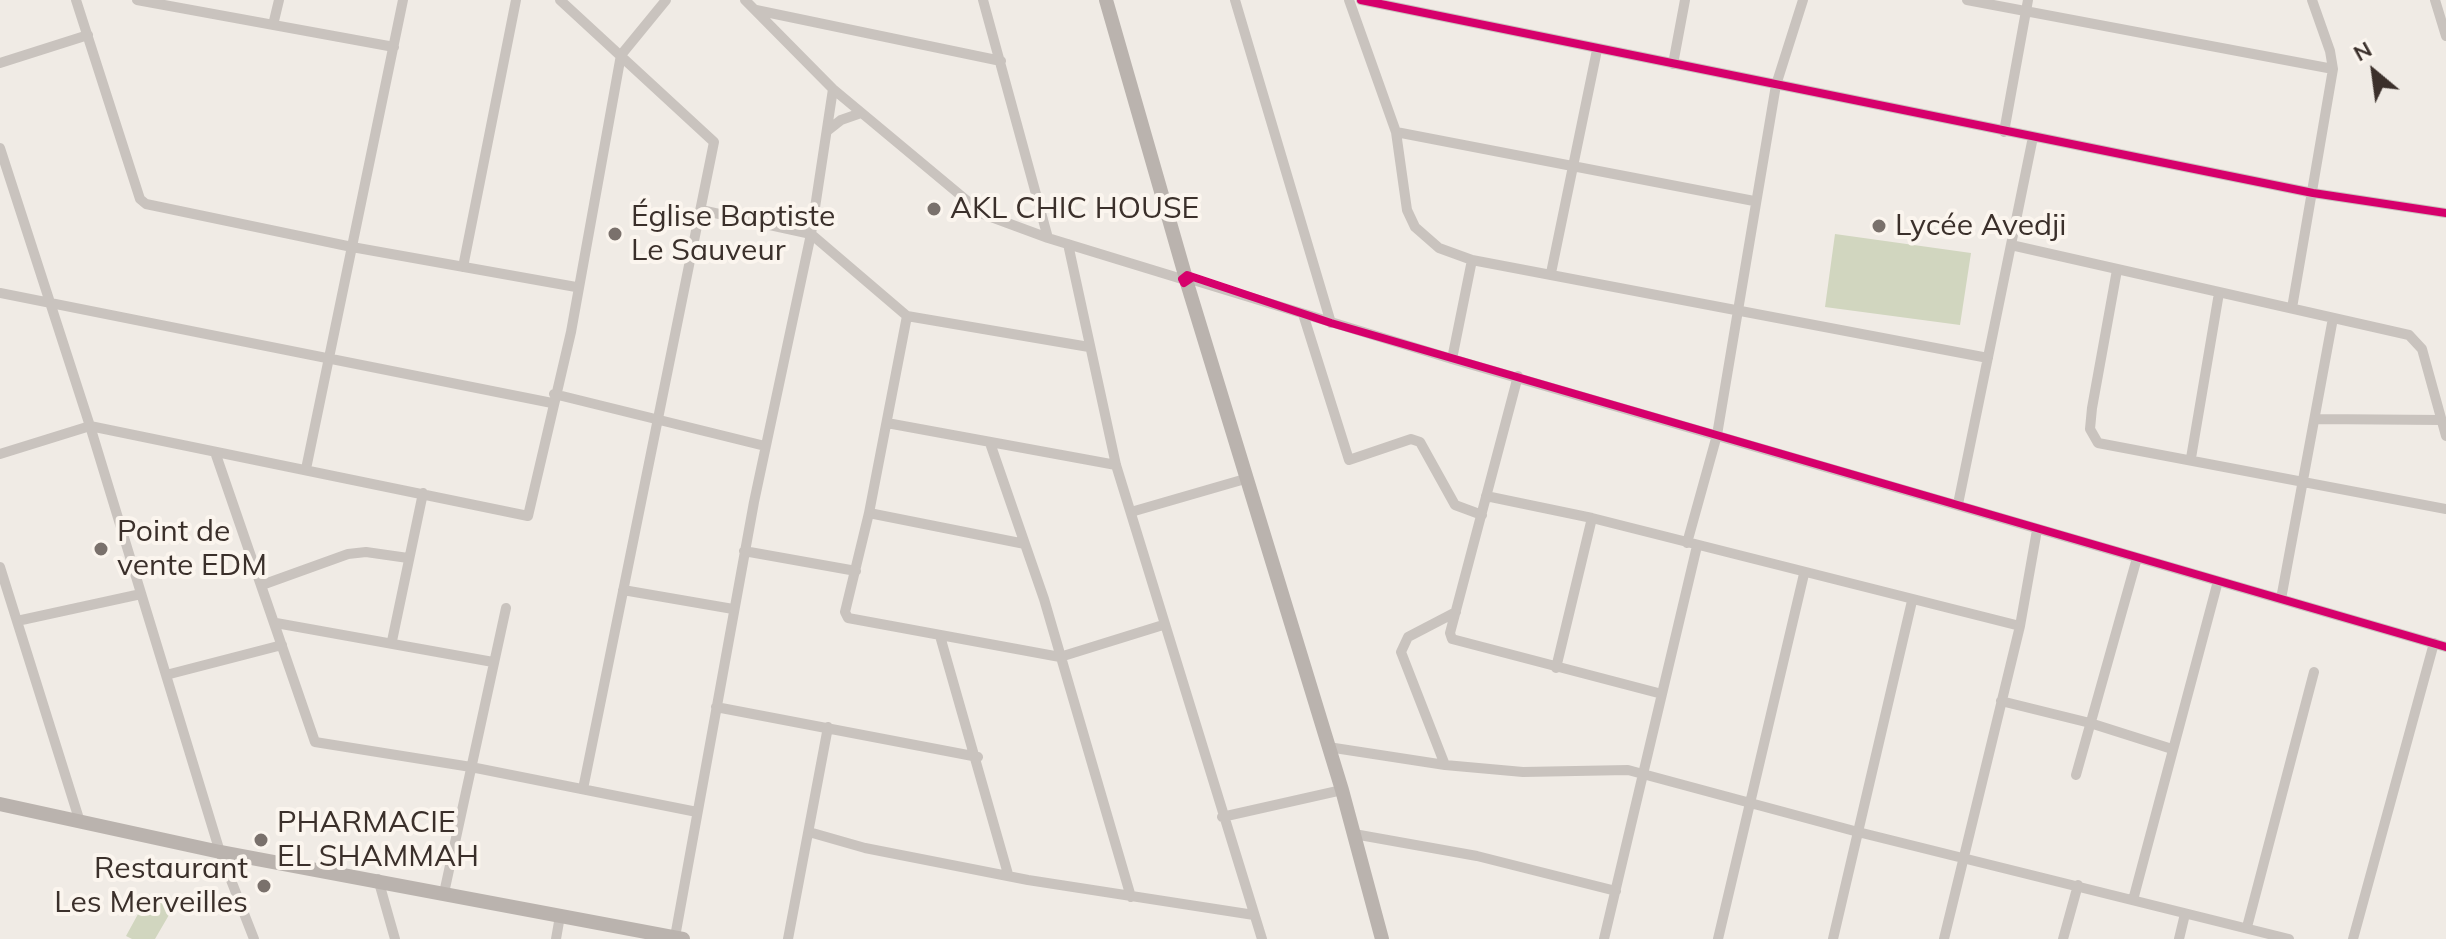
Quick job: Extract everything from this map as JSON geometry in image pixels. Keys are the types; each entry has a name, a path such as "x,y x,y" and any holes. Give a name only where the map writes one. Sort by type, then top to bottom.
{"street":[{"path":"76,0 143,202 352,247 576,287"},
{"path":"137,0 394,47"},
{"path":"273,25 279,0"},
{"path":"306,469 403,0"},
{"path":"463,267 516,0"},
{"path":"560,0 712,139 701,210 583,789"},
{"path":"0,454 90,426 528,516 553,398 571,332 576,287 621,55 666,0"},
{"path":"745,0 833,89 983,214 1048,238 1452,359 2446,647"},
{"path":"983,0 1048,238"},
{"path":"1106,0 1245,479 1342,790 1382,939"},
{"path":"1235,0 1331,323"},
{"path":"1349,0 1396,132 1407,210 1415,227 1439,248 1472,260 1988,358"},
{"path":"1361,0 2313,193 2446,213"},
{"path":"1673,64 1685,0"},
{"path":"1604,939 1646,774 1717,435 1754,201 1776,85 1803,0"},
{"path":"1967,0 2333,69"},
{"path":"2004,132 2028,0"},
{"path":"2292,308 2333,69 2312,0"},
{"path":"2439,2 2446,36"},
{"path":"756,10 1001,61"},
{"path":"0,63 88,35"},
{"path":"1551,273 1597,50"},
{"path":"0,804 220,852 378,879 679,938 697,812 733,609 811,234 833,89"},
{"path":"827,131 841,120 861,113"},
{"path":"1396,132 1754,201"},
{"path":"1958,504 2033,137"},
{"path":"0,148 90,426 220,852 254,939"},
{"path":"701,210 811,234 907,316 1089,347"},
{"path":"1068,244 1116,465 1262,939"},
{"path":"2011,245 2409,335 2422,349 2446,436"},
{"path":"1452,359 1472,260"},
{"path":"2117,270 2090,429 2098,443 2191,458 2446,509"},
{"path":"0,293 658,419 765,446"},
{"path":"2191,458 2219,293"},
{"path":"1303,314 1349,460 1354,461 1411,439 1420,442 1455,505 1482,515"},
{"path":"907,316 869,513 845,612 848,618 1060,657 1163,625"},
{"path":"2281,599 2333,318"},
{"path":"1518,376 1450,633 1457,643 1662,694"},
{"path":"2315,419 2442,420"},
{"path":"887,423 1116,465"},
{"path":"990,443 1025,544 1131,897"},
{"path":"215,452 315,742 471,767 697,812"},
{"path":"1131,512 1245,479"},
{"path":"392,641 423,493"},
{"path":"1486,496 1592,518 1804,574 2020,626"},
{"path":"869,513 1025,544"},
{"path":"1556,668 1592,518"},
{"path":"1944,939 2020,626 2037,530"},
{"path":"744,551 856,571"},
{"path":"262,585 357,552 408,558"},
{"path":"2076,775 2137,558"},
{"path":"0,567 80,822"},
{"path":"1718,939 1804,574"},
{"path":"2133,900 2218,581"},
{"path":"623,590 733,609"},
{"path":"17,621 141,594"},
{"path":"1833,939 1912,601"},
{"path":"444,893 506,608"},
{"path":"1445,765 1401,652 1408,637 1456,612"},
{"path":"276,623 392,641 493,662"},
{"path":"940,636 978,757 1008,874"},
{"path":"2353,939 2434,643"},
{"path":"166,675 282,645"},
{"path":"2247,927 2314,672"},
{"path":"2001,701 2090,723 2172,749"},
{"path":"716,707 978,757"},
{"path":"788,939 828,727"},
{"path":"1328,747 1445,765 1523,772 1628,770 1858,832 2284,938"},
{"path":"1222,817 1342,790"},
{"path":"809,832 890,853 1028,880 1254,915"},
{"path":"1354,834 1477,856 1616,891"},
{"path":"378,879 395,939"},
{"path":"2063,939 2078,885"},
{"path":"2179,939 2185,914"},
{"path":"556,939 560,916"}],"green space":[{"path":"1835,234 1971,253 1960,325 1825,307"},
{"path":"149,894 173,908 155,939 132,939 126,936"}],"cycle path":[{"path":"1361,0 2313,193 2446,213"},
{"path":"1190,279 1184,283 1182,279 1187,275 1331,323 2446,647"}],"place":[{"name":"AKL CHIC HOUSE","path":"934,209"},
{"name":"Lycée Avedji","path":"1879,226"},
{"name":"Église Baptiste Le Sauveur","path":"615,234"},
{"name":"Point de vente EDM","path":"101,549"},
{"name":"PHARMACIE EL SHAMMAH","path":"261,840"},
{"name":"Restaurant Les Merveilles","path":"264,886"}]}
